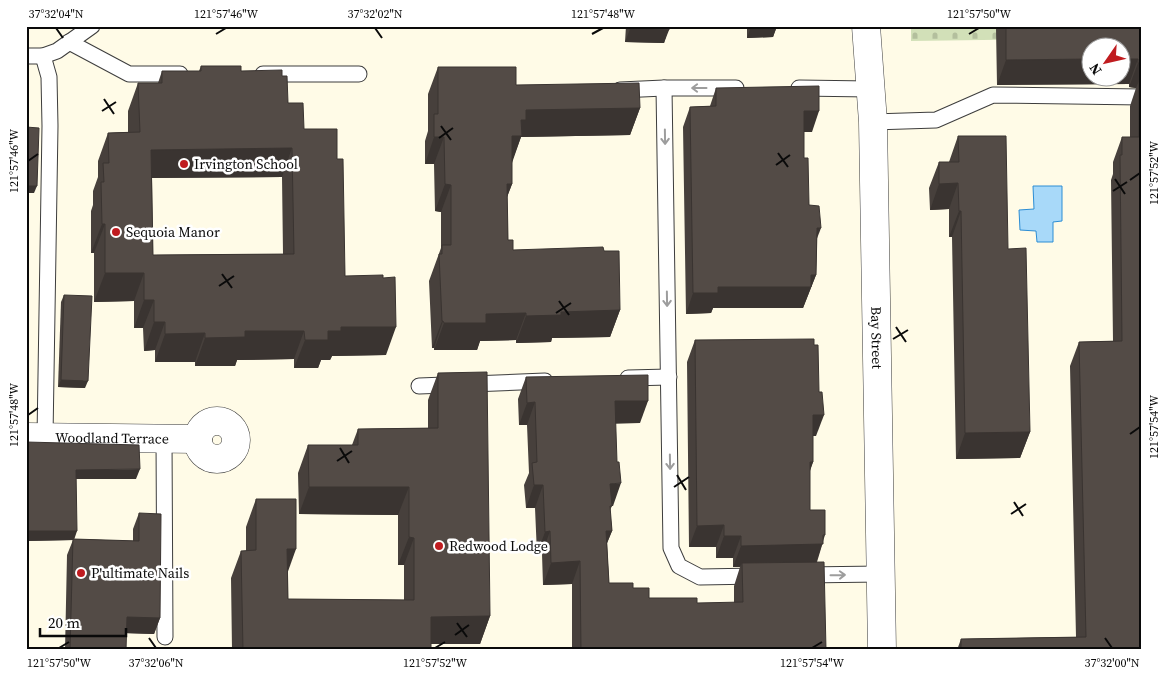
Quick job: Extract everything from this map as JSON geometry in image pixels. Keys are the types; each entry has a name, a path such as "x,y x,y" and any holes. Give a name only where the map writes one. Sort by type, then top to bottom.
{"street":[{"name":"Bay Street","path":"866,26 873,122 882,650"},
{"name":"Woodland Terrace","path":"35,437 198,439"}],"lane":[{"path":"26,56 43,56 57,51 92,26"},
{"path":"69,42 129,74 192,74"},
{"path":"35,437 50,126 49,77 43,56"},
{"path":"251,74 358,74"},
{"path":"664,88 671,548 679,566 700,577 881,574"},
{"path":"605,90 752,88"},
{"path":"782,88 870,88"},
{"path":"873,122 936,120 993,95 1142,97"},
{"path":"611,379 668,376"},
{"path":"419,386 563,381"},
{"path":"164,438 165,637"}],"green space":[{"path":"911,26 1142,26 1142,38 911,41"}],"water":[{"path":"1033,186 1062,186 1062,221 1053,222 1053,242 1037,242 1036,231 1020,230 1019,210 1034,209"}],"building":[{"path":"630,26 669,26 669,30 630,29"},
{"path":"1006,26 1142,26 1142,63 1138,63 1138,59 1130,59 1130,38 1080,38 1080,59 1006,60"},
{"name":"Sequoia Manor","path":"201,66 241,66 241,71 282,70 282,76 287,76 288,103 303,103 304,129 337,129 337,159 343,159 345,276 383,275 383,278 395,277 396,327 341,327 341,331 328,331 328,340 305,340 304,331 245,331 245,337 205,338 205,333 165,334 165,322 154,322 154,300 144,300 144,273 105,273 105,224 102,224 101,182 104,182 103,163 109,163 108,133 140,132 138,83 162,83 162,71 201,71","holes":["292,148 294,254 153,255 151,150"]},
{"path":"438,67 516,67 516,85 639,83 640,108 526,110 526,120 521,120 522,136 512,136 512,184 507,184 508,240 513,240 513,250 603,247 604,251 619,251 620,310 561,312 561,315 526,316 526,313 486,314 486,323 444,323 442,321 439,254 442,254 442,245 451,245 451,185 445,184 444,137 434,137 434,114 438,114"},
{"path":"1139,81 1142,81 1142,650 961,650 961,639 1086,637 1079,342 1122,341 1120,155 1122,155 1122,137 1139,137"},
{"path":"819,86 819,111 804,111 804,158 808,158 809,205 819,206 821,228 817,228 816,275 811,275 811,287 718,287 718,293 693,293 690,107 716,106 716,88"},
{"path":"26,127 39,128 37,186 26,186"},
{"path":"958,136 1006,136 1008,249 1026,248 1030,432 965,433 961,211 959,211 958,183 939,184 939,162 959,162"},
{"path":"64,295 92,296 88,381 61,380"},
{"path":"814,339 814,345 818,345 819,392 822,392 824,415 813,415 813,462 810,462 810,510 825,510 823,544 741,546 741,536 724,536 724,525 697,526 695,340"},
{"name":"Redwood Lodge","path":"487,372 490,616 431,617 431,650 243,650 241,551 256,550 256,499 296,499 296,549 287,549 288,599 414,600 414,538 409,537 409,487 309,487 308,445 358,445 358,429 438,428 438,373"},
{"path":"648,375 648,401 615,401 617,462 619,462 621,483 610,484 612,531 606,531 609,583 633,583 633,588 649,588 649,598 697,598 697,603 743,602 742,563 824,562 826,650 581,650 580,561 551,563 550,531 545,532 543,485 534,485 532,463 537,462 535,402 527,403 526,377"},
{"path":"26,442 139,445 140,469 76,470 77,531 27,531"},
{"path":"139,513 161,514 160,618 127,617 126,650 70,650 73,539 139,541"}],"place":[{"name":"Irvington School","path":"184,164"},
{"name":"Sequoia Manor","path":"116,232"},
{"name":"Redwood Lodge","path":"439,546"},
{"name":"P'ultimate Nails","path":"81,573"}]}
